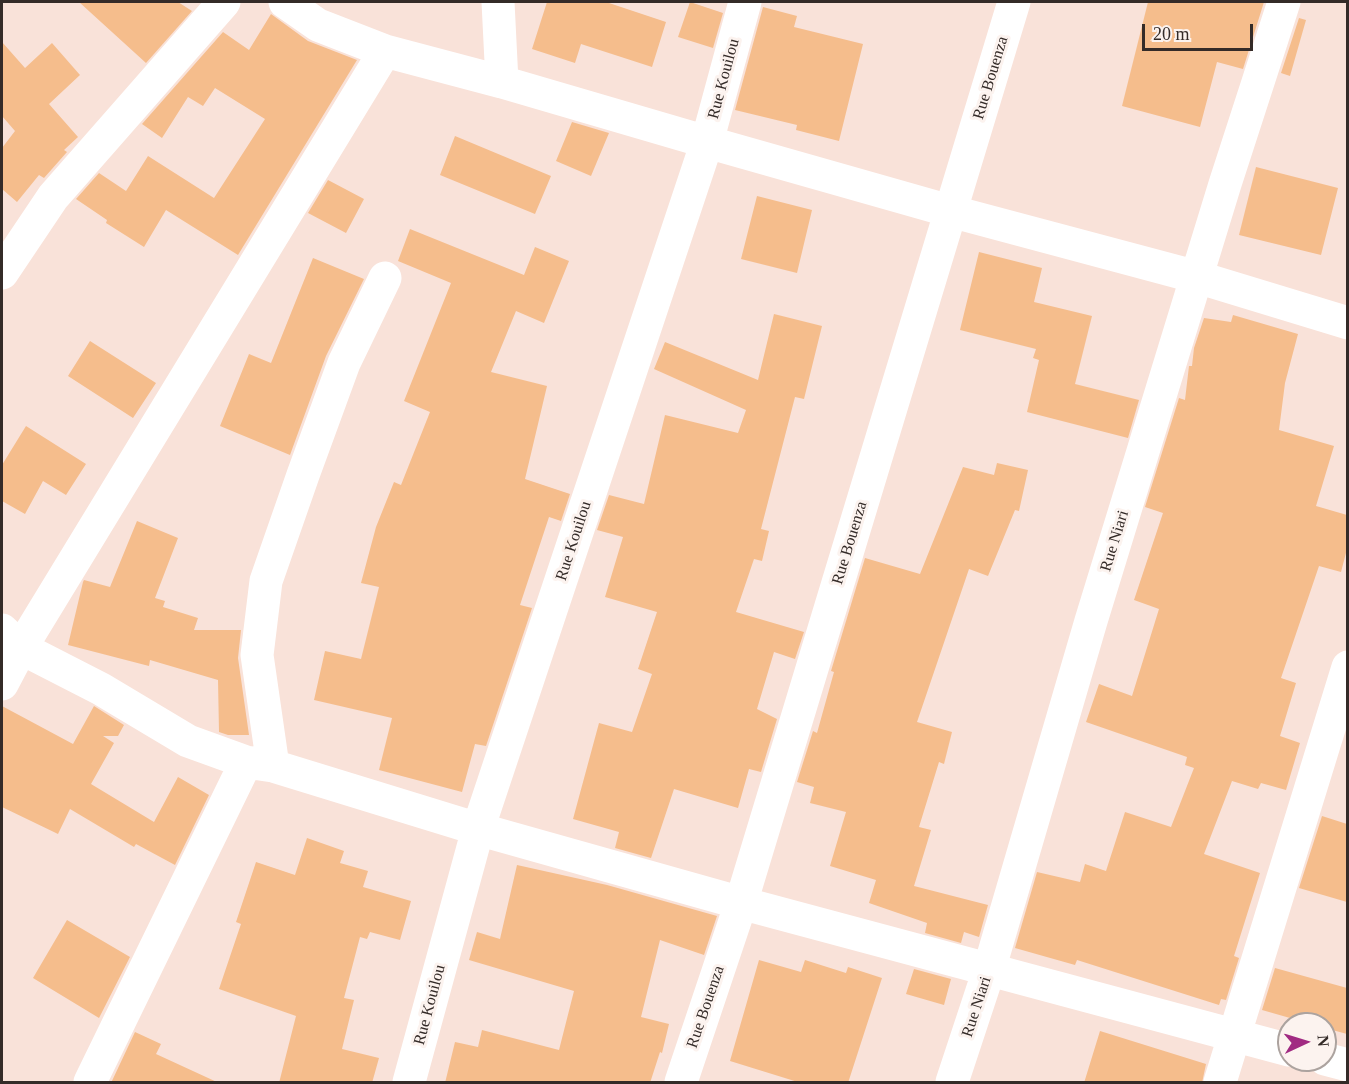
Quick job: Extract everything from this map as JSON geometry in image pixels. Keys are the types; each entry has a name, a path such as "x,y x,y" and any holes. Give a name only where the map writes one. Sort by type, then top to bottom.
{"street":[{"path":"2,273 53,197 224,2"},
{"path":"285,2 318,25 385,51 502,82 950,211 1197,277 1347,323"},
{"path":"498,2 502,82"},
{"name":"Rue Kouilou","path":"409,1083 478,829 707,142 745,2"},
{"name":"Rue Bouenza","path":"681,1083 741,903 1014,2"},
{"name":"Rue Niari","path":"952,1083 989,970 1091,621 1284,2"},
{"path":"2,684 11,639 385,51"},
{"path":"90,1083 259,764 257,655 266,581 344,363 385,278"},
{"path":"11,639 188,741 259,764 741,903 1277,1047"},
{"path":"1220,1083 1347,667"}],"building":[{"path":"79,2 178,2 192,11 146,63"},
{"path":"547,2 606,2 666,22 652,67 581,44 575,63 532,49"},
{"path":"690,2 723,13 713,48 678,37"},
{"path":"1148,2 1264,2 1243,69 1217,62 1200,127 1122,106"},
{"path":"763,7 797,16 794,27 863,44 839,141 796,130 797,125 735,110"},
{"path":"271,14 308,41 357,60 238,255 166,210 144,247 106,223 107,220 76,199 99,173 126,191 148,156 214,198 265,119 215,88 203,106 188,97 162,138 142,124 223,32 249,50"},
{"path":"1299,18 1306,20 1290,76 1281,73"},
{"path":"2,42 25,68 52,43 80,75 49,104 78,137 64,150 67,152 44,178 39,175 17,202 2,189 2,148 15,131 2,116"},
{"path":"572,122 609,133 591,176 556,161"},
{"path":"455,136 551,176 535,214 440,175"},
{"path":"1256,167 1338,188 1321,255 1239,235"},
{"path":"328,180 364,199 346,233 308,213"},
{"path":"757,196 812,210 797,273 741,259"},
{"path":"410,229 524,275 535,247 569,261 544,323 516,311 491,372 547,386 525,479 570,494 561,521 549,517 520,605 532,608 486,746 475,744 462,792 379,770 392,718 314,700 325,651 361,659 379,587 361,583 376,527 394,482 401,485 430,412 404,401 451,283 398,261"},
{"path":"979,252 1042,268 1034,302 1092,316 1075,384 1139,400 1128,438 1027,412 1039,360 1033,358 1036,349 960,330"},
{"path":"313,258 364,279 326,356 290,455 220,426 249,354 271,363"},
{"path":"774,314 822,326 804,399 795,397 761,529 769,531 762,561 754,559 736,612 804,632 795,659 774,652 757,709 777,719 761,772 749,769 738,808 674,789 651,858 615,848 619,832 573,819 599,723 632,732 652,674 638,669 657,612 605,597 623,537 597,530 609,495 644,504 665,415 738,433 746,410 654,369 665,342 758,380"},
{"path":"1233,315 1298,334 1285,383 1279,430 1334,446 1316,506 1347,515 1347,549 1341,572 1319,566 1281,678 1296,683 1280,736 1300,743 1286,790 1261,783 1258,789 1232,781 1204,854 1260,873 1234,956 1239,958 1226,1000 1221,999 1219,1005 1077,960 1075,965 1015,948 1037,872 1080,882 1085,864 1106,871 1125,812 1171,827 1194,768 1185,765 1187,757 1086,722 1099,684 1132,696 1159,609 1134,600 1163,513 1145,507 1179,398 1185,400 1189,366 1192,366 1194,348 1204,318 1231,322"},
{"path":"90,341 156,383 133,418 68,376"},
{"path":"26,426 86,464 66,495 43,481 25,514 2,501 2,465"},
{"path":"997,463 1028,470 1019,511 1015,510 988,576 969,569 917,722 952,732 944,764 939,762 919,827 931,830 914,886 988,905 979,937 964,932 961,943 925,933 927,923 869,903 876,880 830,866 846,812 810,803 814,787 797,782 813,731 817,733 834,672 831,671 865,558 920,574 963,467 994,475"},
{"path":"137,521 178,538 155,598 165,601 163,607 198,618 194,630 241,630 238,658 249,735 228,735 219,732 218,680 150,660 149,666 68,645 84,580 110,587"},
{"path":"2,706 73,744 94,706 124,725 118,736 103,736 114,743 91,784 154,822 178,777 209,795 175,865 136,844 134,847 70,809 58,834 2,807"},
{"path":"1322,816 1347,824 1347,902 1299,888"},
{"path":"307,838 344,851 340,863 368,871 363,887 411,901 400,940 370,932 367,939 360,937 344,998 354,1000 342,1049 379,1058 372,1083 279,1083 296,1016 219,989 241,924 236,922 256,862 295,875"},
{"path":"517,865 607,885 717,916 704,955 660,940 641,1017 669,1024 662,1053 660,1052 650,1083 445,1083 455,1042 478,1047 482,1030 559,1050 574,991 469,960 477,932 500,939"},
{"path":"67,920 130,957 99,1018 33,978"},
{"path":"759,960 801,972 805,960 846,973 848,967 882,978 848,1083 801,1083 730,1061"},
{"path":"1275,968 1347,988 1347,1034 1337,1031 1337,1012 1277,1012 1277,1014 1262,1010"},
{"path":"914,969 951,979 944,1005 906,994"},
{"path":"1100,1031 1206,1064 1202,1083 1084,1083"},
{"path":"135,1032 161,1044 156,1054 219,1083 111,1083"}]}
